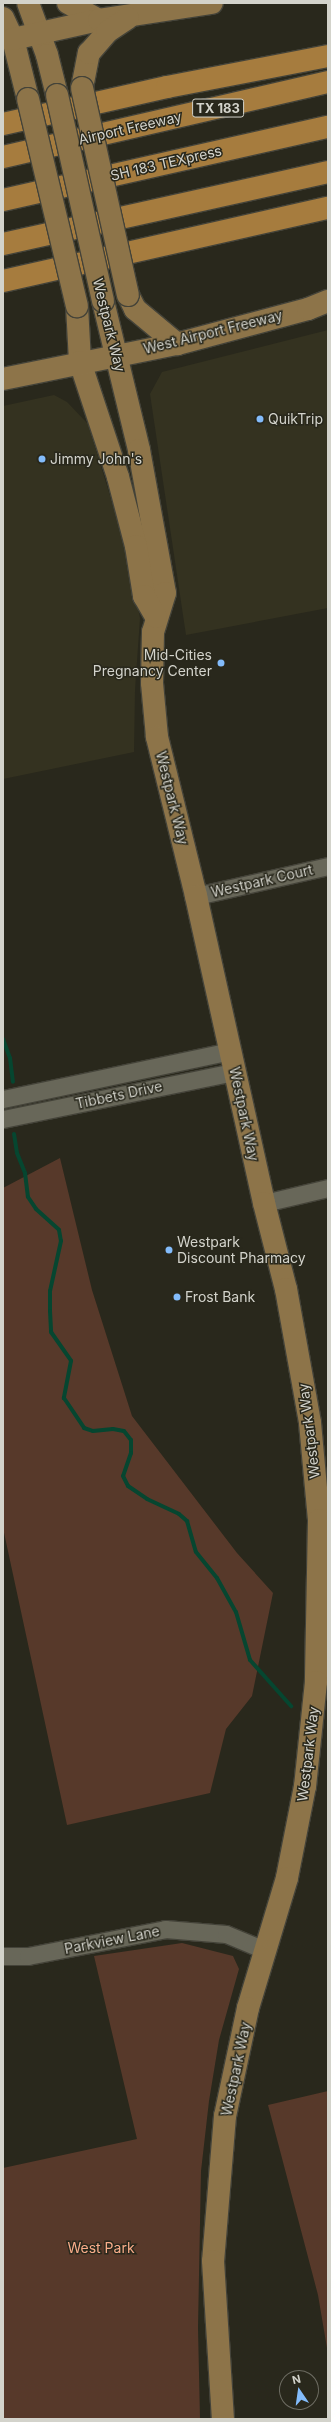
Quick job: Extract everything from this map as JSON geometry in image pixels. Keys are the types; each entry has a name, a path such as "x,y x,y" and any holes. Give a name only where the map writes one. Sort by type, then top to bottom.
{"highway":[{"path":"3,124 167,88 328,56"},
{"name":"Airport Freeway","path":"3,157 328,82"},
{"name":"SH 183 TEXpress","path":"3,200 328,126"},
{"path":"3,244 328,172"},
{"path":"3,281 328,208"}],"main road":[{"name":"Westpark Way","path":"28,3 37,34 47,55 102,301 143,470 165,593 156,617 153,632 152,683 157,737 196,896 264,1203 286,1289 310,1423 319,1520 314,1711 309,1762 287,1878 248,2008 225,2116 213,2261 223,2419"},
{"path":"68,3 99,20"},
{"path":"12,40 99,20 212,3"},
{"path":"132,15 107,32 89,53 82,88 128,295 135,309 177,344"},
{"name":"Westpark Way","path":"3,18 12,40 28,99 77,306 80,362 118,477 136,546 144,596 156,617"},
{"name":"West Airport Freeway","path":"3,379 116,354 177,344 308,309 328,301"}],"street":[{"name":"Westpark Court","path":"196,896 328,866"},
{"name":"Tibbets Drive","path":"3,1099 230,1051"},
{"name":"Tibbets Drive","path":"3,1119 234,1072"},
{"path":"264,1203 328,1188"},
{"name":"Parkview Lane","path":"3,1956 28,1956 165,1929 226,1934 266,1952"}],"shaded area":[{"path":"328,330 328,608 186,635 150,394 162,372"},
{"path":"54,395 67,402 88,424 123,538 140,618 135,690 134,752 3,779 3,406"}],"green space":[{"path":"60,1158 92,1290 132,1416 237,1553 273,1593 252,1696 226,1729 210,1793 67,1825 3,1528 3,1188"},
{"name":"West Park","path":"182,1943 233,1956 239,1969 219,2040 209,2101 201,2171 198,2328 200,2419 3,2419 3,2168 137,2139 94,1956"},
{"path":"328,2091 328,2354 318,2295 268,2105"}],"waterway":[{"path":"3,1039 10,1058 13,1082"},
{"path":"14,1134 17,1153 25,1173 28,1197 36,1209 59,1230 61,1241 50,1291 50,1311 51,1332 71,1361 64,1398 84,1428 93,1431 113,1429 124,1431 131,1440 131,1453 123,1476 128,1486 147,1499 179,1514 187,1521 196,1552 217,1578 236,1612 250,1660 291,1706"}],"place":[{"name":"QuikTrip","path":"260,419"},
{"name":"Jimmy John's","path":"42,459"},
{"name":"Mid-Cities Pregnancy Center","path":"221,663"},
{"name":"Westpark Discount Pharmacy","path":"169,1250"},
{"name":"Frost Bank","path":"177,1297"}]}
